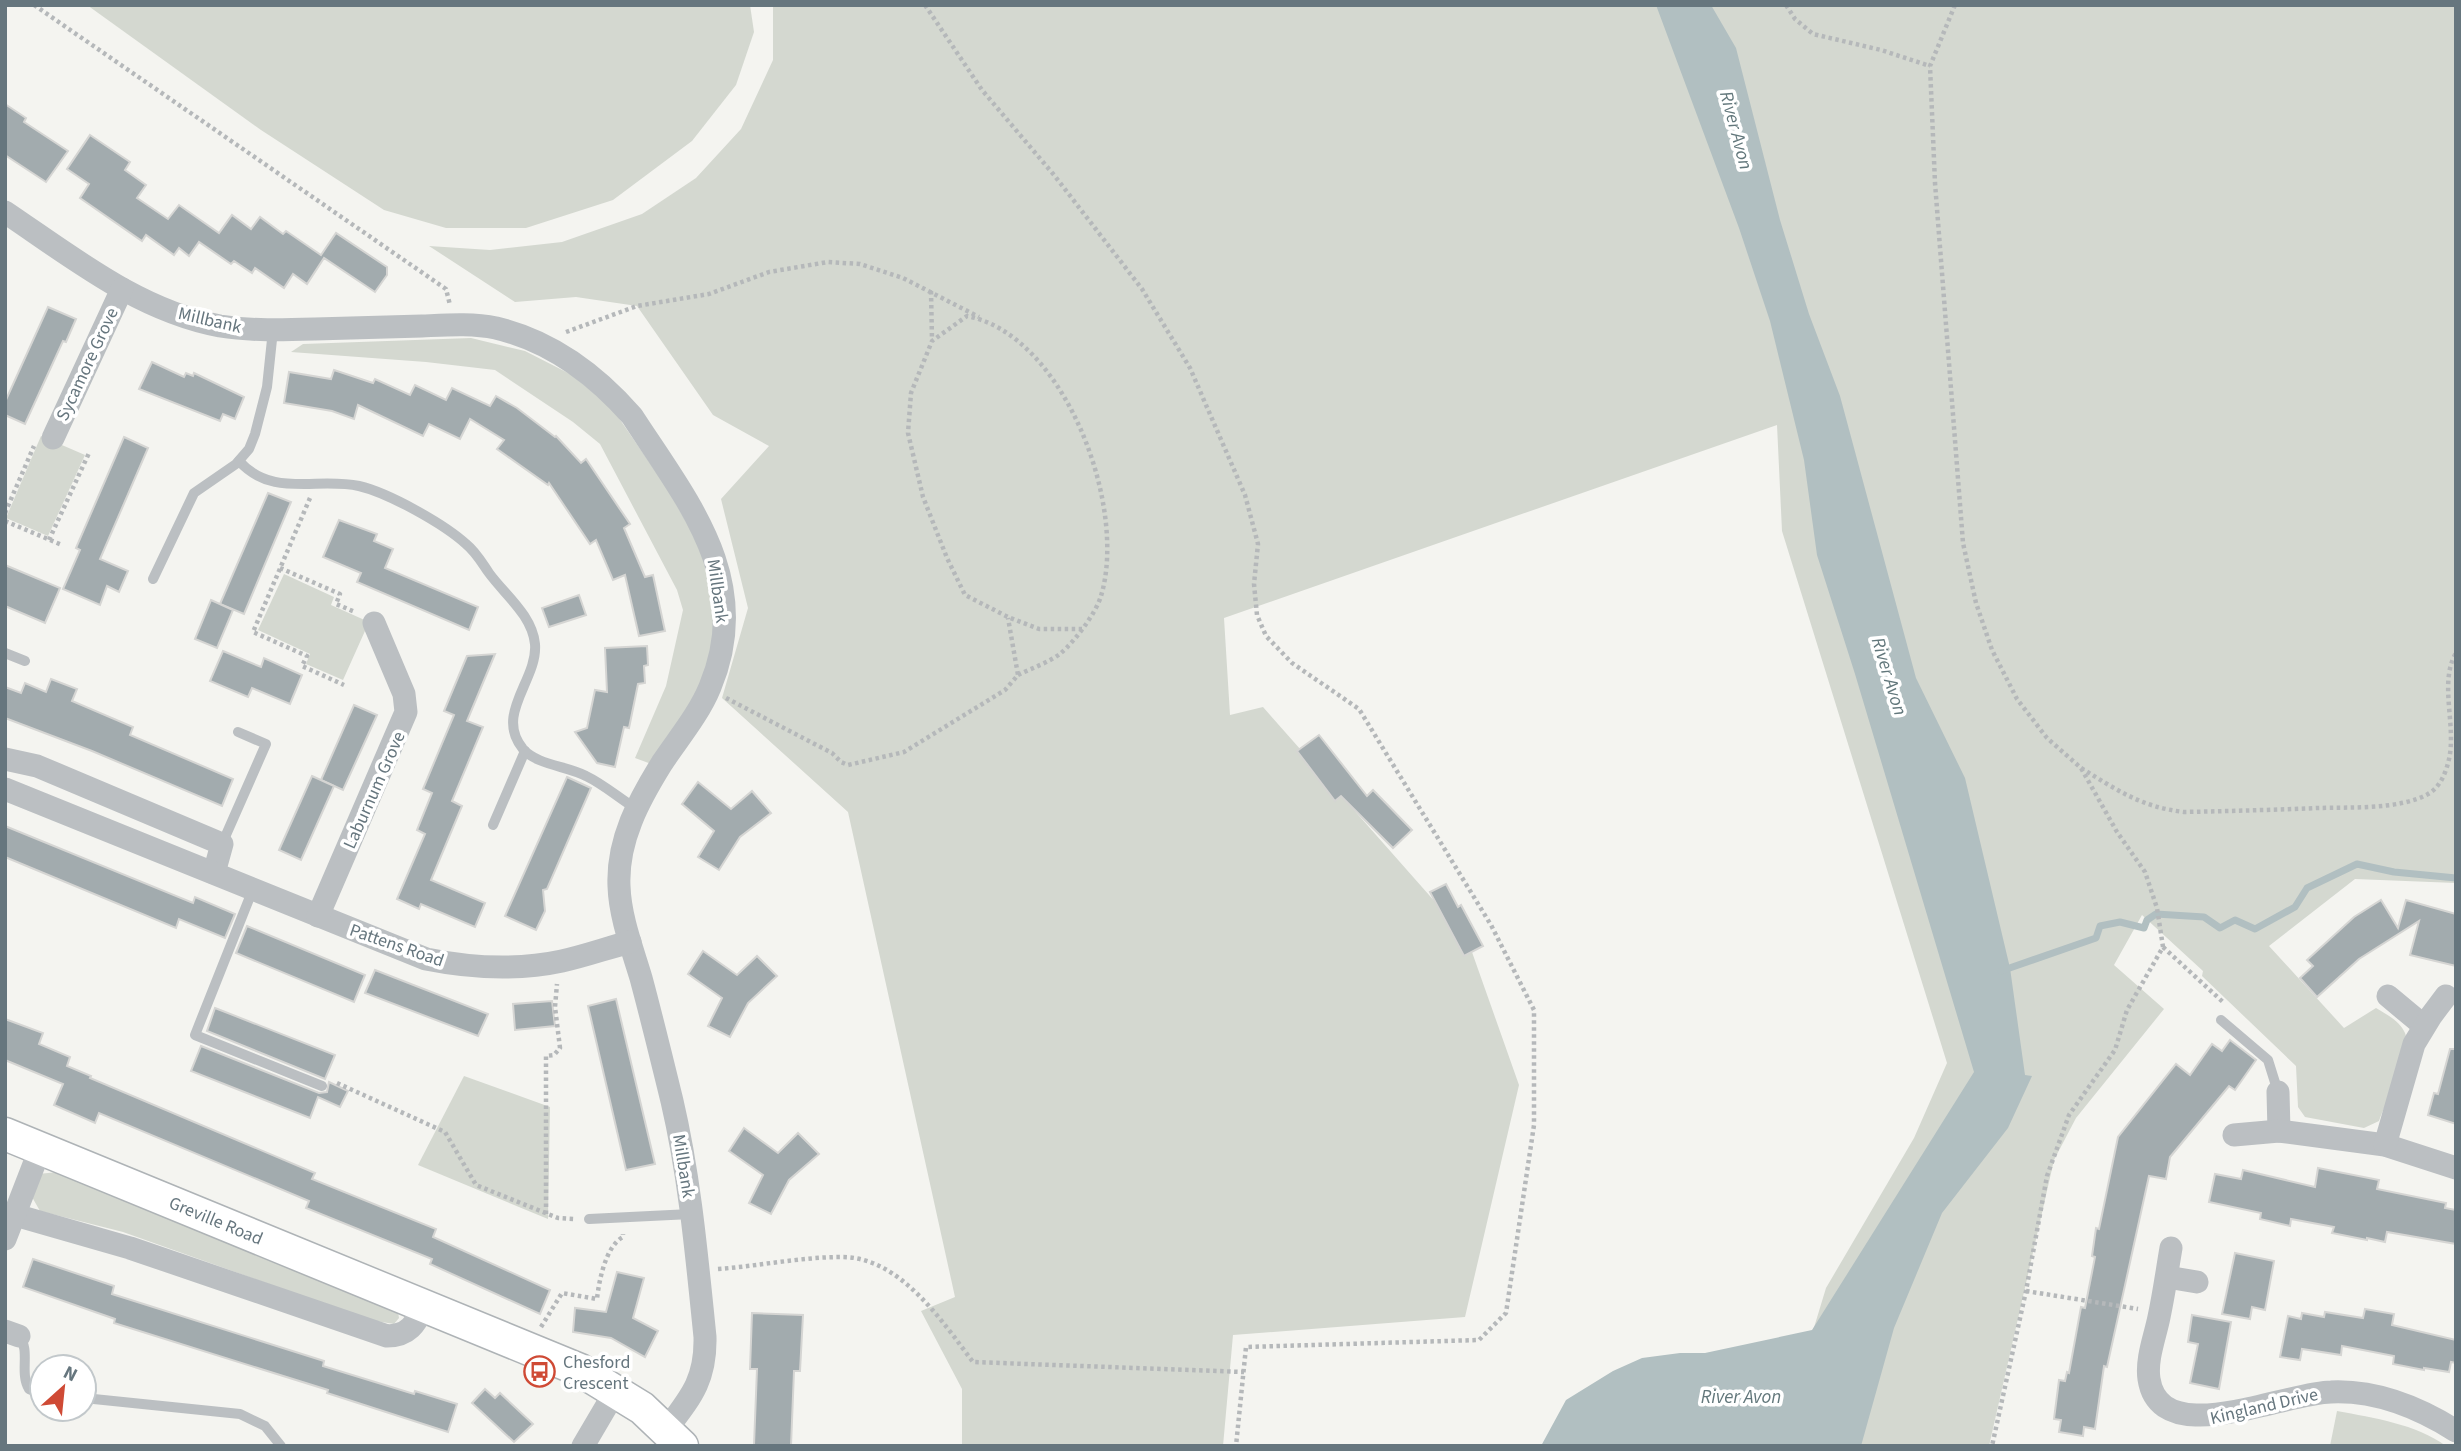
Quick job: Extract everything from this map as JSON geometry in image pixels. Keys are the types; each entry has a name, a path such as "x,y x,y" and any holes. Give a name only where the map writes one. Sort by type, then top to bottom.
{"street":[{"name":"Millbank","path":"5,212 122,289 164,309 219,326 273,330 453,325 495,328 559,354 589,373 632,416 708,537 718,567 723,601 723,641 719,661 709,690 635,808 624,845 619,882 620,904 673,1103 684,1158 705,1337 704,1366 674,1438"},
{"name":"Sycamore Grove","path":"44,441 122,289"},
{"name":"Laburnum Grove","path":"318,916 406,712 404,694 374,623"},
{"path":"5,760 37,766 222,844 214,873"},
{"name":"Pattens Road","path":"5,789 411,954 446,963 475,968 513,968 558,962 630,942"},
{"path":"2388,996 2424,1026"},
{"path":"2385,1145 2407,1065 2424,1026 2446,996"},
{"path":"2278,1092 2279,1131"},
{"path":"2234,1135 2279,1131 2385,1145 2456,1168"},
{"name":"Greville Road","path":"5,1134 580,1370 642,1408 674,1438"},
{"path":"5,1239 40,1149"},
{"path":"15,1215 130,1248 387,1336 405,1333 419,1318 424,1306"},
{"name":"Kingland Drive","path":"2171,1248 2148,1366 2154,1399 2164,1411 2179,1419 2221,1419 2310,1394 2354,1392 2384,1397 2441,1421 2456,1431"},
{"path":"2166,1277 2197,1282"},
{"path":"583,1446 616,1390"}],"lane":[{"path":"153,579 194,493 239,461 250,449 256,434 270,365 273,330"},
{"path":"239,461 251,473 266,480 285,484 347,485 375,491 441,526 469,546 519,610 533,634 533,665 518,698 513,720 518,741 525,751 540,760 587,776 635,808"},
{"path":"5,653 25,661"},
{"path":"222,844 266,744 238,732"},
{"path":"493,825 525,751"},
{"path":"253,889 195,1035 322,1086"},
{"path":"2221,1020 2268,1060 2278,1092"},
{"path":"589,1219 691,1214"},
{"path":"12,1333 23,1342 23,1373 28,1387"},
{"path":"98,1399 240,1414 265,1426 281,1446"}],"path":[{"path":"34,5 446,289 453,325"},
{"path":"925,5 982,90 1054,175 1142,289 1191,368 1245,495 1258,544 1254,584 1257,615 1266,636 1293,663 1359,709 1491,925 1534,1010 1534,1125 1506,1313 1479,1340 1246,1347 1236,1446"},
{"path":"1786,5 1795,19 1813,34 1881,50 1930,66"},
{"path":"1955,5 1930,66 1935,183 1963,543 1973,591 1992,650 2017,699 2047,738 2081,768 2133,800 2165,810 2367,807 2416,798 2429,794 2438,785 2449,762 2452,743 2449,675 2456,653"},
{"path":"563,333 637,306 709,294 769,272 828,262 860,264 903,278 931,291 1019,341 1054,380 1085,438 1101,486 1108,546 1101,597 1082,629 1060,654 1018,675 1005,690 914,747 891,756 848,765 832,753 718,694"},
{"path":"931,291 932,341 911,393 908,433 923,497 947,558 965,595 1039,629 1082,629"},
{"path":"932,341 967,316 983,319"},
{"path":"5,513 44,441"},
{"path":"49,540 89,453"},
{"path":"316,484 254,632 307,656 302,666 344,685"},
{"path":"5,521 62,545"},
{"path":"280,568 341,594 336,604 374,623"},
{"path":"1008,617 1018,675"},
{"path":"1992,1446 2026,1291 2047,1176 2068,1115 2115,1050 2127,1010 2162,947 2157,908 2145,873 2117,832 2081,768"},
{"path":"2162,947 2222,1001"},
{"path":"545,1214 546,1056 554,1055 559,1048 555,1007 558,962"},
{"path":"322,1086 325,1078 445,1132 476,1185 558,1218"},
{"path":"541,1326 562,1293 597,1299 600,1273 614,1242 623,1237 621,1217"},
{"path":"698,1271 845,1257 875,1264 904,1282 925,1300 974,1362 1244,1372"},
{"path":"2026,1291 2160,1313"}],"shaded area":[{"path":"87,5 750,5 754,32 736,85 692,141 613,200 526,228 446,228 384,210 261,130"},
{"path":"773,5 2456,5 2456,883 2355,879 2269,946 2344,1028 2376,1008 2403,1029 2405,1051 2379,1121 2364,1128 2305,1117 2298,1107 2296,1066 2202,976 2203,971 2142,915 2114,965 2164,1009 2076,1118 2054,1160 1989,1446 1778,1446 1826,1288 1914,1138 1947,1063 1782,531 1777,425 1224,618 1230,715 1263,707 1467,938 1519,1085 1465,1317 1233,1335 1223,1446 962,1446 962,1389 921,1311 955,1297 848,812 722,698 748,608 721,499 769,446 713,415 637,306 576,297 515,302 429,246 490,250 562,242 642,214 696,178 741,129 773,60"},
{"path":"471,338 525,351 572,375 612,408 667,488 702,550 716,614 711,656 701,688 654,765 635,758 666,686 683,610 677,590 600,444 573,422 495,370 291,352 303,344"},
{"path":"41,436 85,455 48,536 6,518"},
{"path":"284,574 334,597 331,605 369,622 343,680 306,664 310,654 258,630"},
{"path":"464,1076 550,1107 548,1219 418,1165"},
{"path":"58,1172 397,1307 399,1318 394,1324 370,1320 123,1232 40,1211 32,1197 38,1174"},
{"path":"2337,1411 2408,1427 2446,1446 2330,1446"}],"water":[{"name":"River Avon","path":"1656,5 1711,5 1736,48 1780,220 1809,314 1840,396 1916,678 1965,778 2010,968 2025,1075 2032,1076 2008,1128 1942,1213 1894,1328 1861,1446 1541,1446 1566,1400 1613,1371 1642,1358 1705,1353 1812,1330 1974,1072 1817,555 1804,460 1770,321 1739,228"}],"building":[{"path":"5,104 26,118 24,122 68,151 46,182 5,155"},
{"path":"90,135 130,162 125,170 146,185 137,198 168,219 179,205 219,233 232,215 251,229 260,217 283,234 286,231 321,255 336,233 387,267 387,275 375,292 324,258 307,284 293,274 284,288 255,268 252,273 234,261 231,264 199,242 189,256 179,248 174,255 146,235 142,241 80,198 89,184 67,169"},
{"path":"48,307 76,319 25,424 5,415 5,402"},
{"path":"152,362 184,377 186,373 193,376 194,373 244,397 235,419 223,414 220,421 139,389"},
{"path":"334,370 373,383 375,379 410,395 415,385 446,400 452,388 490,406 496,396 556,436 581,463 586,459 630,524 624,528 645,577 653,575 665,631 639,636 625,575 613,580 596,540 590,544 549,483 548,485 497,449 504,440 470,419 460,439 429,424 423,436 358,405 354,419 332,411 284,403 289,372 331,379"},
{"path":"124,437 148,448 100,559 128,571 119,592 107,586 100,605 63,589 80,550 76,548"},
{"path":"268,493 291,502 244,614 220,604"},
{"path":"339,520 377,534 374,541 393,549 385,568 478,607 469,630 357,582 361,573 323,557"},
{"path":"5,565 60,588 45,623 5,606"},
{"path":"579,595 586,615 549,627 542,608"},
{"path":"211,600 233,610 217,648 195,639"},
{"path":"647,646 645,683 638,684 629,728 624,727 615,767 597,763 575,732 587,728 595,690 607,692 605,648"},
{"path":"223,651 261,667 264,658 302,675 290,704 252,688 248,697 210,681"},
{"path":"495,654 467,721 483,727 452,801 462,806 431,880 485,903 475,927 421,904 419,909 397,899 425,834 417,830 432,793 423,789 454,715 444,711 467,656"},
{"path":"51,679 77,689 72,701 133,727 130,735 233,779 222,806 92,751 5,718 5,687 21,693 25,683 46,692"},
{"path":"354,705 377,715 343,790 321,780"},
{"path":"1319,735 1367,796 1373,790 1412,830 1393,848 1341,796 1335,801 1297,751"},
{"path":"312,776 334,786 301,860 279,850"},
{"path":"567,777 591,788 547,889 543,890 545,911 536,930 505,916"},
{"path":"698,782 731,809 752,791 771,813 740,837 719,870 698,857 714,831 682,804"},
{"path":"5,826 193,903 195,897 235,914 225,938 179,919 176,928 5,857"},
{"path":"1446,884 1458,907 1461,905 1483,946 1464,956 1430,892"},
{"path":"2381,900 2398,928 2406,900 2456,914 2456,966 2410,955 2419,921 2359,959 2317,997 2300,978 2313,966 2307,960 2354,917"},
{"path":"247,926 365,975 354,1002 236,953"},
{"path":"703,951 737,975 757,956 777,976 748,1003 730,1037 708,1026 722,998 688,974"},
{"path":"375,970 488,1014 478,1036 365,993"},
{"path":"616,999 655,1164 626,1170 588,1006"},
{"path":"552,1001 555,1026 515,1030 513,1004"},
{"path":"215,1008 335,1055 325,1079 207,1031"},
{"path":"5,1019 43,1033 39,1044 70,1057 67,1066 91,1076 90,1078 315,1173 312,1179 436,1229 433,1237 550,1290 540,1314 430,1264 432,1259 306,1208 309,1201 99,1113 95,1123 54,1105 63,1084 5,1060"},
{"path":"2230,1040 2256,1060 2235,1090 2229,1086 2170,1157 2166,1179 2149,1176 2107,1367 2104,1366 2095,1429 2084,1427 2083,1436 2059,1432 2061,1420 2054,1419 2059,1380 2065,1381 2067,1372 2069,1373 2081,1307 2085,1308 2095,1257 2092,1256 2096,1228 2099,1229 2118,1137 2176,1064 2190,1075 2212,1044 2222,1051"},
{"path":"201,1046 319,1093 327,1092 329,1082 348,1091 340,1107 318,1097 310,1118 191,1071"},
{"path":"2450,1049 2456,1049 2456,1124 2428,1115 2434,1093 2438,1094"},
{"path":"744,1128 778,1153 798,1133 819,1154 789,1180 771,1214 749,1203 763,1175 729,1151"},
{"path":"2318,1168 2379,1180 2377,1189 2446,1203 2445,1208 2456,1210 2456,1244 2387,1232 2385,1242 2367,1240 2332,1233 2334,1227 2291,1219 2290,1226 2260,1219 2261,1213 2209,1202 2215,1174 2241,1179 2243,1170 2315,1187"},
{"path":"2235,1253 2274,1261 2265,1310 2252,1307 2250,1319 2222,1314"},
{"path":"33,1259 114,1286 112,1294 324,1361 323,1366 414,1394 415,1391 457,1404 448,1432 327,1393 328,1390 114,1323 115,1319 23,1287"},
{"path":"617,1272 644,1278 633,1318 658,1331 645,1357 611,1338 573,1332 575,1308 606,1312"},
{"path":"2365,1309 2394,1314 2392,1325 2456,1340 2456,1363 2451,1362 2449,1372 2424,1370 2393,1364 2394,1356 2342,1346 2341,1355 2302,1349 2300,1360 2280,1357 2288,1316 2301,1319 2302,1313 2324,1317 2325,1312 2363,1318"},
{"path":"752,1313 803,1315 800,1371 794,1371 791,1446 754,1445 757,1369 750,1369"},
{"path":"2192,1315 2231,1322 2219,1389 2190,1383 2198,1344 2188,1342"},
{"path":"485,1389 495,1398 500,1393 533,1424 514,1442 472,1403"}],"waterway":[{"path":"2001,971 2096,938 2100,926 2120,922 2144,928 2147,920 2156,914 2204,917 2220,928 2235,920 2255,929 2295,907 2307,888 2357,864 2394,872 2456,878"}],"place":[{"name":"Chesford Crescent","path":"540,1372"}]}
